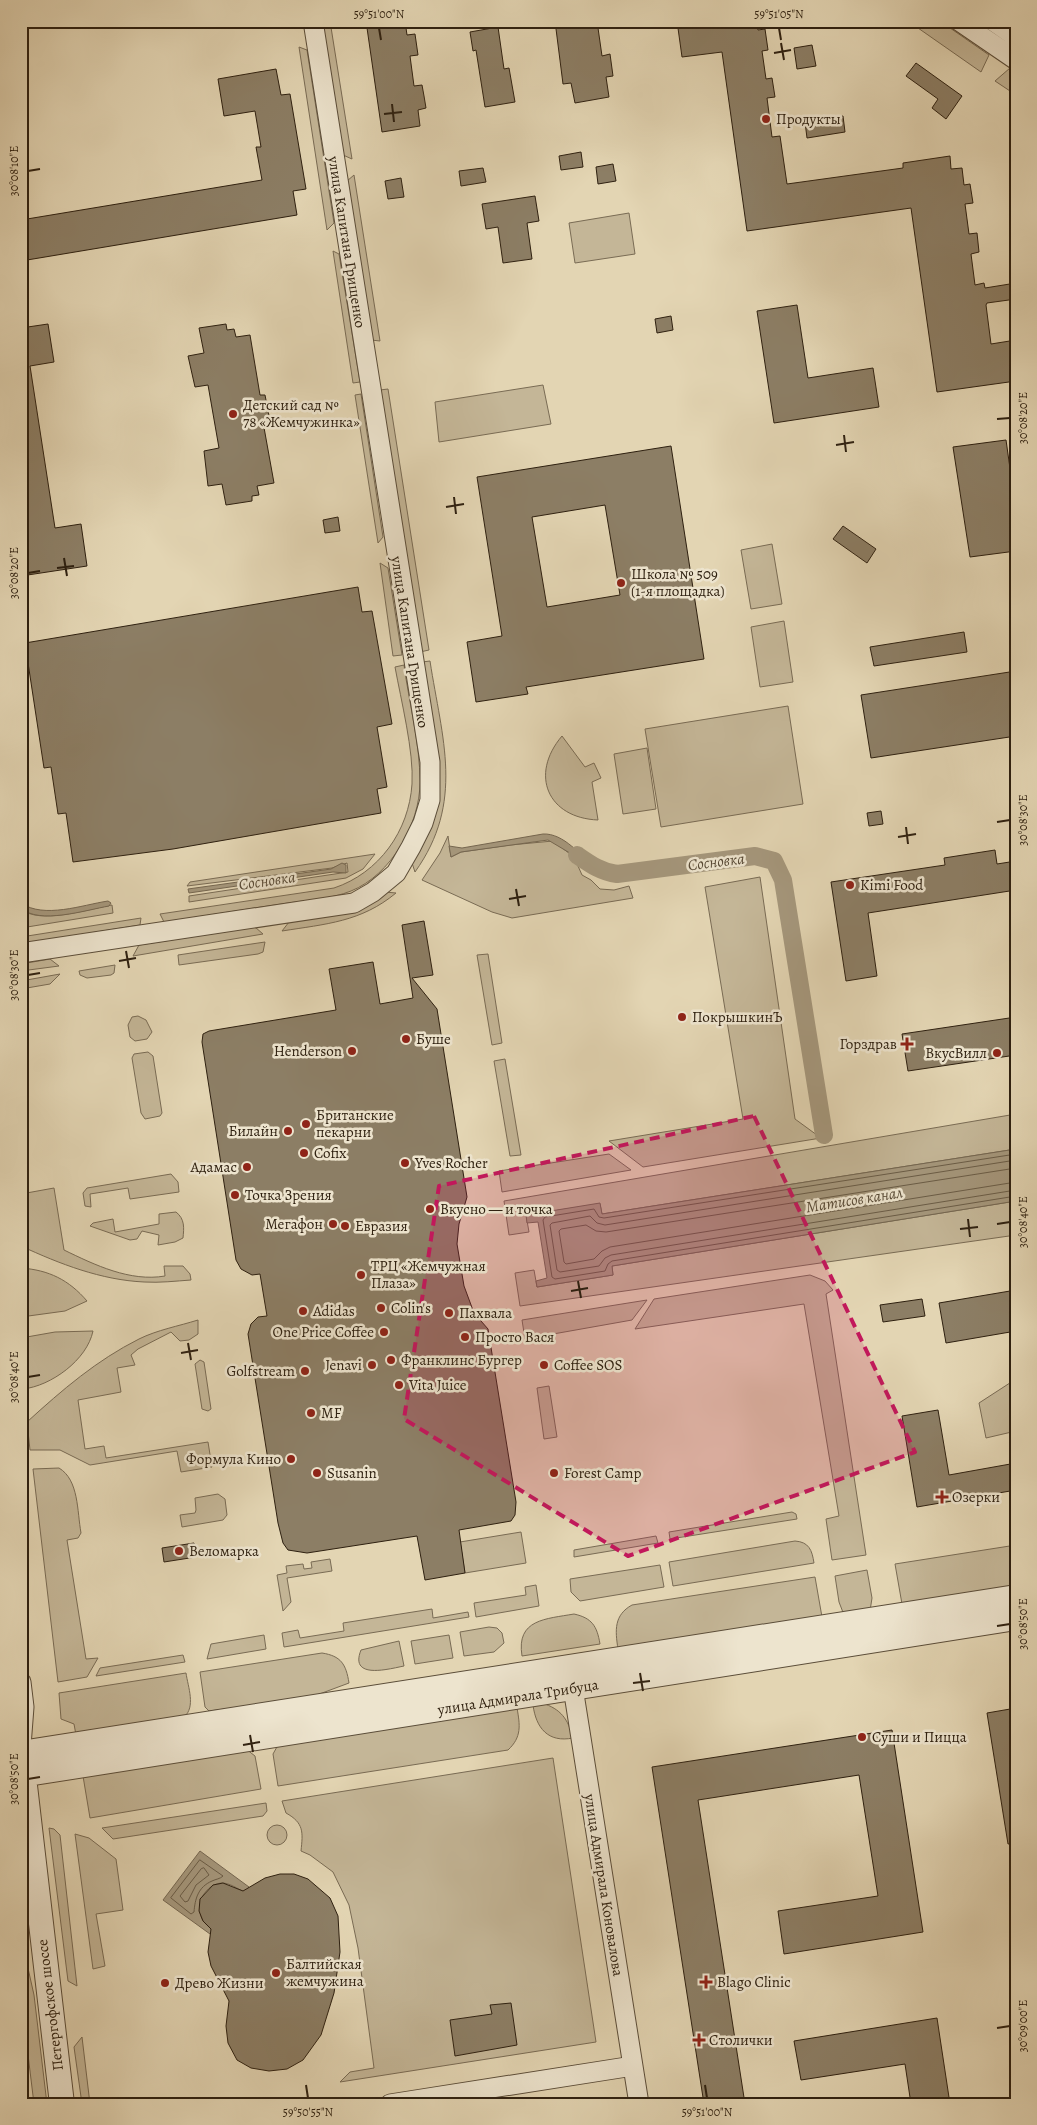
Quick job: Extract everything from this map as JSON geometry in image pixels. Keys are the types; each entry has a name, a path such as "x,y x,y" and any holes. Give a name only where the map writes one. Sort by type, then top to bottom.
{"street":[{"name":"улица Капитана Грищенко","path":"21,953 354,903 373,892 396,873 423,823 430,800 430,762 312,21"},
{"path":"960,21 1016,60"},
{"path":"993,21 1016,37"},
{"name":"улица Адмирала Трибуца","path":"22,1765 571,1677 1016,1597"},
{"name":"улица Адмирала Трибуца","path":"571,1677 1016,1618"},
{"name":"улица Адмирала Коновалова","path":"571,1677 639,2104"},
{"path":"21,1682 24,1707 21,1746"},
{"name":"Петергофское шоссе","path":"22,1765 62,2104"},
{"path":"390,2104 633,2066"}],"highlighted area":[{"path":"754,1116 915,1452 628,1556 404,1419 439,1186"}],"shaded area":[{"path":"322,21 330,21 352,159 343,155"},
{"path":"908,21 940,21 989,55 981,72"},
{"path":"299,47 307,50 334,223 327,230"},
{"path":"1010,68 1016,72 1016,95 995,81"},
{"path":"354,175 380,341 371,340 347,181"},
{"path":"629,213 635,254 575,263 569,223"},
{"path":"333,251 339,254 360,382 353,383"},
{"path":"543,385 551,424 439,442 435,402"},
{"path":"388,389 429,650 420,652 380,390"},
{"path":"361,394 383,537 378,543 355,395"},
{"path":"772,544 782,604 751,609 741,550"},
{"path":"380,563 388,568 402,655 393,656"},
{"path":"784,621 793,682 760,687 751,627"},
{"path":"430,661 444,744 445,795 440,820 430,846 415,872 412,863 421,846 422,662"},
{"path":"404,665 420,767 419,798 409,831 401,846 379,873 351,891 336,896 164,922 160,914 334,888 365,872 378,861 398,834 410,801 412,784 411,757 395,667"},
{"path":"788,706 803,804 661,827 645,729"},
{"path":"562,736 585,767 594,763 601,778 592,782 598,820 567,812 556,803 549,792 546,779 547,765 552,751"},
{"path":"647,748 656,809 623,814 614,754"},
{"path":"448,836 451,857 461,852 553,841 574,857 582,875 591,880 600,889 614,890 629,886 633,898 512,918 492,912 422,880 440,853"},
{"path":"375,854 363,869 346,878 189,902 189,896 348,872 347,863 332,868 187,886 190,882"},
{"path":"760,877 795,1119 821,1138 643,1167 609,1141 743,1119 705,887"},
{"path":"385,892 396,893 383,903 356,916 328,924 282,931 289,922"},
{"path":"112,905 113,913 21,928 21,909 29,914 52,916"},
{"path":"141,918 140,925 21,944 21,937"},
{"path":"255,927 263,934 133,956 139,945"},
{"path":"265,942 263,952 258,954 179,965 178,955"},
{"path":"488,954 502,1043 492,1045 477,955"},
{"path":"50,959 59,966 21,971 21,964"},
{"path":"115,965 114,973 111,975 87,978 80,975 79,971"},
{"path":"60,974 50,984 21,989 21,981"},
{"path":"138,1016 146,1020 152,1032 147,1039 135,1041 130,1037 128,1025 132,1017"},
{"path":"148,1052 153,1056 162,1113 160,1116 145,1119 141,1113 132,1058 134,1054"},
{"path":"505,1059 521,1155 510,1156 494,1061"},
{"path":"1016,1114 1016,1149 602,1214 600,1204 526,1215 529,1232 509,1235 504,1201"},
{"path":"609,1154 631,1170 502,1192 499,1171"},
{"path":"171,1174 178,1182 179,1192 130,1199 128,1188 90,1194 91,1207 85,1206 83,1193 87,1188"},
{"path":"54,1188 64,1250 113,1271 139,1277 165,1276 164,1266 183,1266 190,1274 191,1280 150,1282 112,1278 66,1265 21,1246 21,1194"},
{"path":"1016,1201 1016,1235 520,1306 515,1273 534,1270 537,1287 613,1275 612,1266"},
{"path":"176,1212 184,1227 183,1238 175,1242 158,1245 159,1235 142,1231 137,1239 130,1240 90,1226 93,1223 113,1219 115,1232 159,1224 159,1214"},
{"path":"21,1268 41,1271 58,1277 73,1287 87,1301 65,1311 21,1317"},
{"path":"810,1275 825,1281 833,1290 826,1294 866,1555 832,1560 826,1519 839,1516 804,1304 635,1329 654,1299"},
{"path":"647,1300 632,1320 525,1339 522,1320"},
{"path":"198,1320 198,1334 189,1340 180,1341 171,1332 138,1349 131,1355 135,1365 117,1368 121,1392 78,1400 85,1449 104,1446 106,1458 208,1442 212,1467 181,1472 177,1451 90,1465 60,1450 30,1450 27,1422 80,1376 109,1356 139,1339"},
{"path":"93,1331 83,1352 66,1370 45,1383 23,1389 21,1338 55,1332"},
{"path":"200,1360 204,1362 211,1409 208,1411 202,1409 195,1364"},
{"path":"1016,1379 1016,1431 986,1438 979,1403"},
{"path":"549,1386 557,1437 544,1439 537,1388"},
{"path":"59,1468 66,1473 74,1488 78,1506 81,1533 78,1538 67,1540 86,1659 98,1658 87,1677 58,1682 33,1469"},
{"path":"218,1494 225,1499 227,1515 223,1520 182,1527 180,1515 195,1513 195,1498"},
{"path":"792,1512 796,1514 797,1519 670,1539 669,1532"},
{"path":"521,1532 526,1563 465,1573 460,1542"},
{"path":"656,1536 658,1543 574,1557 574,1550"},
{"path":"795,1541 804,1543 809,1547 814,1563 673,1586 669,1562"},
{"path":"1016,1545 1016,1587 902,1604 895,1564"},
{"path":"330,1559 332,1571 287,1578 291,1602 283,1611 277,1575 287,1573 286,1566 303,1564 304,1569 312,1568 311,1562"},
{"path":"660,1565 664,1587 580,1601 571,1592 570,1579"},
{"path":"867,1570 872,1598 870,1611 844,1615 839,1602 835,1576"},
{"path":"815,1577 822,1617 618,1649 617,1624 622,1613 632,1605"},
{"path":"536,1585 539,1606 476,1617 474,1603 526,1595 525,1587"},
{"path":"432,1609 433,1618 468,1612 469,1617 284,1647 282,1633 298,1630 300,1638 344,1631 343,1623"},
{"path":"574,1614 585,1618 593,1624 600,1644 522,1656 521,1644 528,1628 535,1623 553,1617"},
{"path":"489,1627 497,1628 502,1633 504,1643 494,1652 464,1656 460,1632"},
{"path":"264,1635 266,1649 207,1659 211,1644"},
{"path":"449,1635 453,1658 415,1664 411,1641"},
{"path":"399,1641 404,1666 372,1670 361,1666 359,1659 361,1650"},
{"path":"322,1653 334,1656 342,1662 349,1683 306,1699 209,1711 205,1707 200,1672"},
{"path":"183,1655 185,1662 96,1676 100,1668"},
{"path":"186,1673 190,1708 184,1717 76,1735 74,1724 61,1719 59,1693"},
{"path":"542,1703 554,1708 563,1716 569,1725 573,1738 564,1739 550,1736 540,1727 533,1705"},
{"path":"517,1708 519,1720 518,1735 508,1750 278,1786 273,1754 278,1745"},
{"path":"246,1749 255,1756 261,1789 90,1818 83,1776"},
{"path":"553,1758 596,2042 340,2082 350,2072 374,2068 358,1948 349,1905 333,1872 310,1855 301,1851 301,1829 296,1820 286,1813 282,1801"},
{"path":"266,1803 267,1811 263,1816 113,1839 102,1828"},
{"path":"277,1825 284,1828 287,1835 284,1842 277,1845 270,1842 267,1835 270,1828"},
{"path":"49,1828 54,1829 60,1835 77,1986 68,1981"},
{"path":"75,1834 89,1838 116,1859 123,1910 96,1914 105,1966 93,1969"},
{"path":"21,1937 34,1995 47,2104 34,2104 21,1997"},
{"path":"82,2037 90,2104 82,2104 74,2047"}],"water":[{"path":"543,834 558,837 565,841 595,868 548,840 461,852 451,857 449,846 462,848"},
{"path":"342,863 346,865 346,873 333,872 189,893 188,889 331,869"},
{"path":"108,901 111,903 109,906 51,916 29,913 21,908 21,903 30,908 41,910 63,910"},
{"name":"Матисов канал","path":"1016,1149 1016,1201 612,1266 613,1275 537,1287 536,1281 547,1278 538,1222 527,1223 526,1215 600,1203 602,1214"},
{"path":"200,1851 249,1887 244,1892 231,1885 222,1883 216,1884 206,1891 201,1901 200,1913 204,1922 213,1930 210,1934 163,1900"}],"building":[{"path":"366,21 405,21 407,35 415,34 418,55 410,56 414,86 422,85 426,108 418,110 420,126 382,132"},
{"path":"555,21 597,21 602,56 610,54 613,76 606,77 609,97 575,103 571,83 563,84"},
{"path":"677,21 746,21 747,26 757,25 758,30 765,29 768,50 762,51 766,79 772,78 775,97 767,98 772,137 780,136 787,184 903,168 903,163 950,156 951,169 962,168 964,185 970,184 973,203 965,204 969,234 977,233 979,252 971,254 975,285 984,283 985,288 1016,283 1016,299 987,303 986,305 991,344 1016,340 1016,381 937,392 911,208 747,231 722,52 682,57"},
{"path":"498,27 504,69 509,68 515,102 485,107 476,50 473,51 470,32"},
{"path":"812,45 816,66 797,69 794,48"},
{"path":"916,63 962,96 946,119 932,108 938,99 906,76"},
{"path":"276,69 281,95 290,94 306,189 293,191 297,215 21,261 21,220 262,180 256,147 261,147 255,111 224,116 218,79"},
{"path":"843,116 845,132 807,138 805,122"},
{"path":"581,152 583,167 561,170 559,156"},
{"path":"613,164 616,181 598,184 596,167"},
{"path":"483,168 486,182 461,186 459,171"},
{"path":"401,178 404,197 388,199 385,181"},
{"path":"535,196 539,221 527,223 532,259 503,263 498,227 486,229 482,204"},
{"path":"797,305 808,378 873,368 879,407 774,423 757,311"},
{"path":"671,316 673,330 657,333 655,319"},
{"path":"48,324 54,362 30,366 55,528 81,524 87,566 21,576 21,328"},
{"path":"226,324 227,330 234,329 236,337 250,335 260,395 265,395 270,421 263,422 274,483 257,486 259,495 252,496 252,501 226,505 222,484 208,486 204,451 219,448 208,385 195,387 188,356 204,353 199,328"},
{"path":"1006,440 1016,511 1016,551 970,557 953,447"},
{"path":"671,446 704,659 526,687 528,694 476,702 467,642 502,636 477,477","holes":["605,505 620,595 547,607 532,517"]},
{"path":"338,517 340,531 325,533 323,520"},
{"path":"843,526 876,549 867,563 833,539"},
{"path":"358,587 362,612 372,611 392,724 377,727 387,787 377,789 381,813 173,849 73,862 66,813 58,814 51,767 44,768 25,643"},
{"path":"964,632 967,652 874,666 870,647"},
{"path":"1016,671 1016,736 871,758 861,695"},
{"path":"881,811 883,824 869,826 867,813"},
{"path":"995,850 997,864 1016,861 1016,890 868,913 877,976 846,981 831,882 945,865 944,858"},
{"name":"ТРЦ «Жемчужная Плаза»","path":"424,921 433,975 412,978 437,1009 467,1197 459,1224 457,1244 464,1286 474,1313 488,1329 516,1502 515,1515 511,1521 459,1530 465,1573 425,1580 417,1536 307,1553 288,1550 283,1543 278,1523 248,1334 251,1324 258,1317 267,1316 260,1274 252,1275 241,1269 236,1260 202,1042 203,1034 209,1031 336,1010 329,969 373,962 380,1004 413,998 402,925"},
{"path":"1016,1017 1016,1055 908,1071 902,1034"},
{"path":"1016,1290 1016,1331 946,1343 939,1303"},
{"path":"922,1299 925,1316 883,1322 880,1305"},
{"path":"938,1410 949,1475 1016,1463 1016,1490 917,1507 902,1416"},
{"name":"Веломарка","path":"194,1543 196,1557 164,1562 162,1548"},
{"path":"1016,1708 1016,1843 1008,1844 987,1713"},
{"path":"892,1730 923,1932 784,1954 778,1911 878,1896 859,1775 698,1800 745,2104 704,2104 652,1767"},
{"name":"Балтийская жемчужина","path":"280,1874 294,1874 308,1879 330,1898 338,1916 340,1952 334,1993 321,2035 303,2060 287,2069 269,2071 251,2068 237,2060 228,2043 226,2026 229,2001 211,1966 208,1952 211,1929 203,1921 199,1911 200,1899 213,1885 223,1883 243,1891 265,1878"},
{"path":"511,2003 517,2045 455,2056 450,2020 492,2014 490,2005"},
{"path":"937,2018 950,2104 911,2104 905,2064 801,2080 794,2041"}],"waterway":[{"name":"Сосновка","path":"577,855 601,869 617,874 755,856 774,861 783,880 824,1135"}],"place":[{"name":"Продукты","path":"766,119"},
{"name":"Детский сад № 78 «Жемчужинка»","path":"233,414"},
{"name":"Школа № 509 (1-я площадка)","path":"621,583"},
{"name":"Kimi Food","path":"850,885"},
{"name":"ПокрышкинЪ","path":"682,1017"},
{"name":"Буше","path":"406,1039"},
{"name":"Горздрав","path":"907,1044"},
{"name":"Henderson","path":"352,1051"},
{"name":"ВкусВилл","path":"997,1053"},
{"name":"Британские пекарни","path":"306,1124"},
{"name":"Билайн","path":"288,1131"},
{"name":"Cofix","path":"304,1153"},
{"name":"Yves Rocher","path":"405,1163"},
{"name":"Адамас","path":"247,1167"},
{"name":"Точка Зрения","path":"235,1195"},
{"name":"Вкусно — и точка","path":"430,1209"},
{"name":"Мегафон","path":"333,1224"},
{"name":"Евразия","path":"345,1226"},
{"name":"ТРЦ «Жемчужная Плаза»","path":"361,1275"},
{"name":"Colin's","path":"381,1308"},
{"name":"Adidas","path":"303,1311"},
{"name":"Пахвала","path":"449,1313"},
{"name":"One Price Coffee","path":"384,1332"},
{"name":"Просто Вася","path":"465,1337"},
{"name":"Франклинс Бургер","path":"391,1360"},
{"name":"Jenavi","path":"372,1365"},
{"name":"Coffee SOS","path":"544,1365"},
{"name":"Golfstream","path":"305,1371"},
{"name":"Vita Juice","path":"399,1385"},
{"name":"MF","path":"311,1413"},
{"name":"Формула Кино","path":"291,1459"},
{"name":"Susanin","path":"317,1473"},
{"name":"Forest Camp","path":"554,1473"},
{"name":"Озерки","path":"942,1497"},
{"name":"Веломарка","path":"179,1551"},
{"name":"Суши и Пицца","path":"862,1737"},
{"name":"Балтийская жемчужина","path":"276,1973"},
{"name":"Blago Clinic","path":"706,1982"},
{"name":"Древо Жизни","path":"165,1983"},
{"name":"Столички","path":"699,2040"}]}
